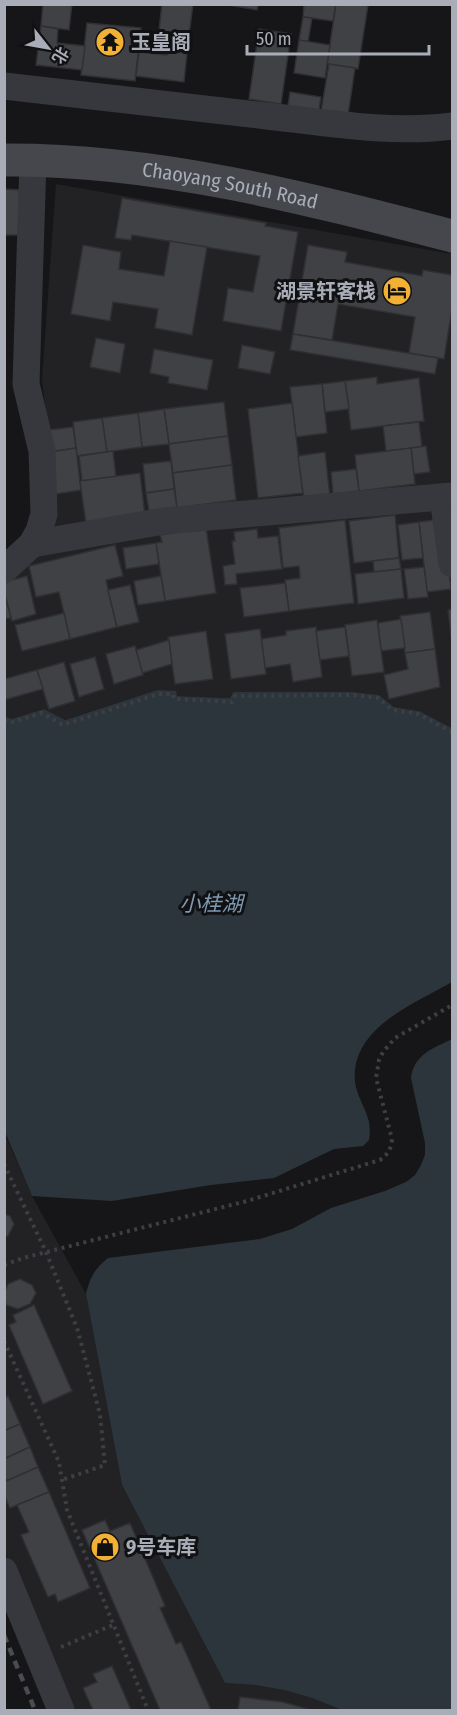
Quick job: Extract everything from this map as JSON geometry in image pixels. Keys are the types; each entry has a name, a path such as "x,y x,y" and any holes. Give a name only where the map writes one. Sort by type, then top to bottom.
{"main road":[{"name":"Chaoyang South Road","path":"19,160 47,159 188,176 313,200 453,236"}],"street":[{"path":"4,86 336,124 401,129 433,129 453,126"},
{"path":"4,570 32,544 44,514 42,451 26,384 19,160"},
{"path":"32,544 164,521 448,496 453,564"},
{"path":"4,1571 61,1710"}],"path":[{"path":"4,721 10,723 42,713 63,724 158,694 173,694 174,699 232,702 235,696 353,695 378,698 392,710 418,714 453,732"},
{"path":"4,1265 46,1252 247,1201 380,1160 392,1146 376,1078 382,1052 395,1038 453,1005"},
{"path":"4,1164 46,1252 77,1328 100,1414 105,1465 62,1480"},
{"path":"4,1341 58,1462 67,1510 148,1710"},
{"path":"39,1656 113,1625"}],"shaded area":[{"path":"56,184 452,254 452,728 419,711 394,707 379,695 353,692 233,692 230,698 177,696 157,690 64,720 44,709 11,719 4,716 4,580 57,518 42,378"},
{"path":"4,1132 32,1196 86,1294 122,1485 225,1683 284,1690 342,1710 69,1710 5,1552"}],"water":[{"name":"小桂湖","path":"157,690 176,691 177,696 230,698 233,692 353,692 379,695 394,707 419,711 452,728 452,982 387,1020 373,1032 363,1047 356,1063 355,1082 369,1124 369,1140 363,1146 334,1149 274,1178 211,1185 112,1201 32,1196 5,1132 5,716 11,719 44,709 65,720"},
{"path":"452,1039 452,1710 342,1710 284,1690 225,1683 122,1485 86,1294 90,1282 96,1270 108,1258 260,1239 292,1229 331,1208 406,1182 415,1175 425,1155 425,1143 411,1078 413,1070 416,1063 426,1053"}],"building":[{"path":"43,4 72,4 69,30 41,26"},
{"path":"162,4 193,4 188,43 158,39"},
{"path":"223,4 258,4 257,10"},
{"path":"304,4 336,4 333,21 303,17"},
{"path":"336,4 368,5 358,69 327,64"},
{"path":"303,17 312,18 308,42 299,40"},
{"path":"87,23 141,28 135,81 81,75"},
{"path":"41,26 58,29 57,43 85,46 82,70 36,65"},
{"path":"259,29 291,34 281,104 249,99"},
{"path":"299,40 330,45 325,78 294,73"},
{"path":"169,41 188,43 184,82 136,76 139,52 167,55"},
{"path":"329,64 355,68 348,115 321,111"},
{"path":"290,92 321,97 319,110 288,106"},
{"path":"4,189 21,190 18,235 4,235"},
{"path":"122,198 266,223 265,226 298,232 281,331 223,321 228,288 253,292 260,256 132,235 131,240 115,238"},
{"path":"170,241 207,247 192,335 155,328 158,309 113,302 110,321 71,314 83,245 121,252 119,269 164,276"},
{"path":"308,245 347,252 345,262 422,276 423,270 452,275 452,309 444,359 409,353 415,317 338,304 332,340 293,334"},
{"path":"293,334 438,358 435,374 290,350"},
{"path":"96,338 125,344 120,373 90,367"},
{"path":"242,345 275,352 270,374 238,368"},
{"path":"154,349 213,360 207,390 168,383 169,377 150,373"},
{"path":"377,377 377,384 419,378 424,421 351,430 345,381"},
{"path":"345,381 349,409 325,412 322,384"},
{"path":"322,384 327,433 296,437 290,387"},
{"path":"224,402 228,436 169,444 164,409"},
{"path":"292,403 303,493 258,498 248,409"},
{"path":"164,409 169,444 142,447 138,413"},
{"path":"138,413 142,447 107,452 102,418"},
{"path":"102,418 107,452 77,456 73,422"},
{"path":"419,422 422,447 386,451 383,426"},
{"path":"73,427 76,448 51,452 48,430"},
{"path":"228,436 232,465 173,473 169,444"},
{"path":"426,446 430,472 414,474 411,448"},
{"path":"76,448 81,490 56,494 51,452"},
{"path":"411,448 415,484 359,491 355,455"},
{"path":"113,451 116,477 82,481 79,456"},
{"path":"325,452 330,497 304,500 298,456"},
{"path":"171,461 174,489 146,493 143,464"},
{"path":"232,465 236,500 177,508 173,473"},
{"path":"356,469 359,491 333,494 331,472"},
{"path":"140,473 145,516 86,524 80,481"},
{"path":"174,489 177,508 149,511 146,493"},
{"path":"395,515 399,558 354,563 349,521"},
{"path":"443,519 451,589 427,592 419,522"},
{"path":"345,520 354,603 289,611 285,580 300,578 299,566 283,568 279,528"},
{"path":"419,522 423,558 402,560 398,525"},
{"path":"206,528 216,593 165,601 156,543 162,542 160,535"},
{"path":"257,529 258,538 278,536 282,569 236,574 237,584 225,585 223,566 235,564 232,541 235,541 234,532"},
{"path":"156,543 159,564 126,569 123,548"},
{"path":"115,545 123,576 106,580 117,627 70,639 59,592 36,597 29,566"},
{"path":"399,558 401,569 374,572 373,561"},
{"path":"424,567 428,597 408,599 404,569"},
{"path":"401,569 404,598 358,604 355,574"},
{"path":"27,576 36,614 12,621 4,592 4,582"},
{"path":"161,576 165,601 138,605 134,581"},
{"path":"285,583 289,611 244,617 240,588"},
{"path":"130,585 139,622 117,627 108,590"},
{"path":"4,592 11,618 4,619"},
{"path":"452,609 452,644 448,610"},
{"path":"430,612 435,649 405,653 400,616"},
{"path":"64,613 70,639 22,651 15,625"},
{"path":"401,619 405,648 381,651 378,623"},
{"path":"377,620 384,672 352,676 345,625"},
{"path":"316,627 322,677 293,682 290,664 265,668 261,639 286,635 286,631"},
{"path":"345,627 349,656 320,660 316,631"},
{"path":"260,629 266,674 231,679 225,634"},
{"path":"206,631 213,679 175,684 168,637"},
{"path":"169,640 172,664 142,673 136,650"},
{"path":"135,646 143,675 114,684 106,654"},
{"path":"435,649 440,687 389,699 384,675 408,669 405,653"},
{"path":"95,657 104,689 79,697 70,664"},
{"path":"64,662 75,701 49,709 37,670"},
{"path":"37,670 43,689 4,700 4,679"},
{"path":"4,1214 10,1216 14,1224 8,1236 4,1237"},
{"path":"20,1279 32,1285 36,1293 30,1304 18,1309 6,1305 4,1294 8,1284"},
{"path":"34,1305 72,1391 43,1404 9,1325 16,1322 13,1315"},
{"path":"8,1396 20,1424 4,1431 4,1398"},
{"path":"20,1424 30,1447 4,1459 4,1431"},
{"path":"30,1447 38,1467 7,1481 4,1476 4,1459"},
{"path":"38,1467 49,1492 10,1508 4,1495 4,1482"},
{"path":"49,1492 90,1588 58,1602 55,1594 48,1597 21,1535 29,1532 17,1505"},
{"path":"105,1520 110,1531 130,1523 165,1606 160,1608 176,1644 181,1642 211,1710 160,1710 82,1530"},
{"path":"112,1666 131,1710 93,1710 83,1688 97,1682 93,1674"},
{"path":"240,1697 283,1702 311,1710 238,1710"}],"railway":[{"path":"4,1635 35,1710"}],"place":[{"name":"玉皇阁","path":"110,42"},
{"name":"湖景轩客栈","path":"397,291"},
{"name":"9号车库","path":"105,1547"}]}
